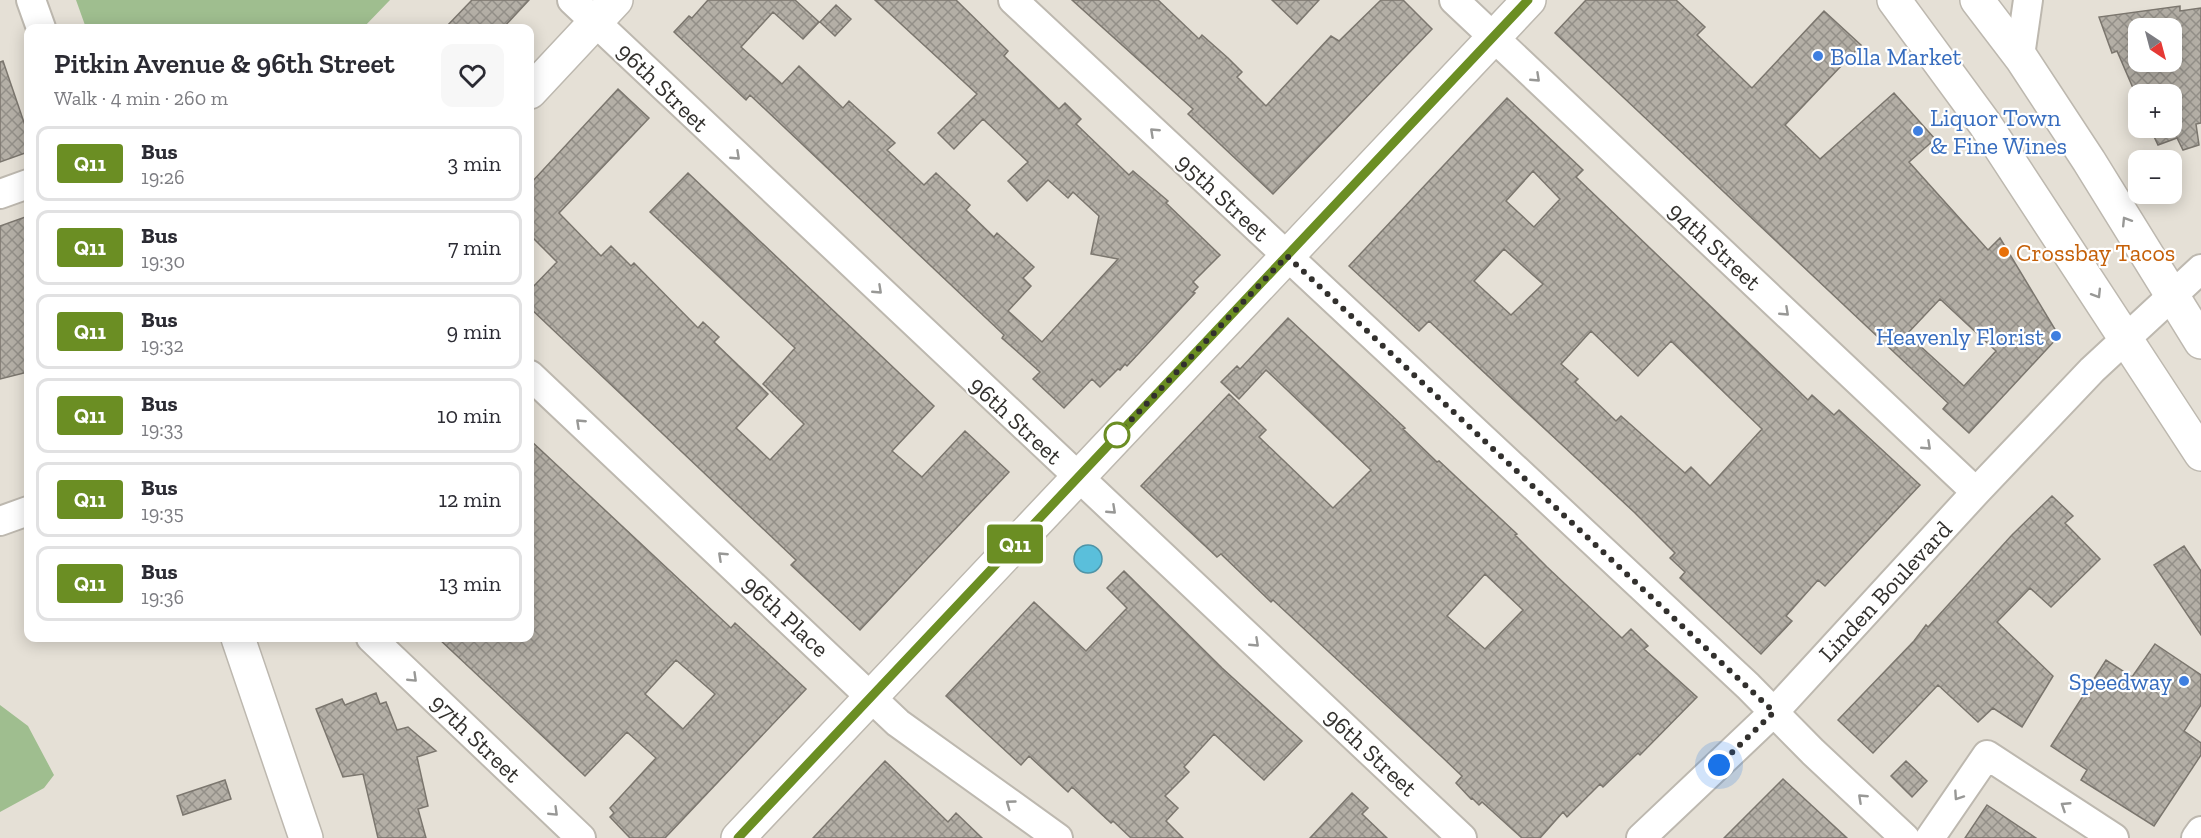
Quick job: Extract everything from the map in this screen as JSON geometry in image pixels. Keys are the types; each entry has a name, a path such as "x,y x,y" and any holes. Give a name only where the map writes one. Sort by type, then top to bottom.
{"street":[{"path":"31,0 39,24"},
{"name":"95th Street","path":"1013,0 1774,712 1813,753 1905,838"},
{"name":"94th Street","path":"1454,0 1976,492"},
{"path":"738,838 1528,0"},
{"path":"1894,0 1985,124 2201,454"},
{"path":"1977,0 2020,56 2089,161 2201,342"},
{"path":"2020,56 2028,0"},
{"path":"534,87 595,7"},
{"name":"96th Street","path":"595,7 1078,477 1462,838"},
{"path":"0,194 24,185"},
{"name":"Linden Boulevard","path":"1641,838 1774,712 1976,492 2092,370 2201,269"},
{"name":"96th Place","path":"534,379 898,723 1058,838"},
{"path":"0,521 24,512"},
{"path":"239,642 306,838"},
{"name":"97th Street","path":"375,642 581,838"},
{"path":"1930,838 1987,754 2114,838"},
{"path":"2196,838 2201,831"}],"green space":[{"path":"76,0 390,0 367,24 85,24"},
{"path":"0,705 28,726 54,775 44,788 0,812"}],"water":[{"path":"1088,545 1098,549 1102,559 1098,569 1088,573 1078,569 1074,559 1078,549"}],"building":[{"path":"472,0 529,0 507,24 449,24"},
{"path":"708,0 795,0 819,22 803,39 773,12 741,47 782,84 799,66 843,108 849,101 895,143 887,150 924,185 936,173 970,205 966,210 994,237 997,233 1034,267 1023,278 1031,286 1008,311 1042,342 1118,259 1091,254 1099,216 1073,192 1068,198 1048,180 1027,201 1008,181 1028,162 983,119 954,149 938,133 977,94 875,0 956,0 1008,51 1004,56 1059,109 1065,103 1081,119 1076,124 1129,175 1133,171 1168,201 1166,203 1220,255 1193,282 1198,287 1193,292 1195,293 1127,366 1125,364 1120,370 1118,369 1100,387 1092,379 1064,408 1033,379 1040,372 1002,338 1004,335 750,95 746,100 674,32 689,16 692,18"},
{"path":"1072,0 1158,0 1199,39 1202,35 1228,58 1242,72 1237,77 1266,106 1331,36 1339,41 1381,0 1403,0 1432,29 1273,194 1188,114 1193,109"},
{"path":"1272,0 1319,0 1297,24"},
{"path":"1586,0 1676,0 1705,27 1697,35 1752,88 1824,11 1861,45 1785,125 1820,159 1894,93 1935,139 1909,162 1988,250 2000,238 2059,336 1969,433 1943,409 1948,403 1555,33","holes":["1940,299 1996,351 1964,386 1907,334"]},
{"path":"836,5 851,19 835,36 820,22"},
{"path":"2180,6 2180,11 2201,8 2201,123 2196,124 2199,145 2183,150 2177,138 2182,138 2182,84 2131,84 2117,51 2112,53 2099,17"},
{"path":"3,61 24,122 24,153 0,162 0,62"},
{"path":"618,89 649,118 559,213 601,256 611,246 631,266 634,263 698,328 703,322 719,337 714,342 768,394 736,428 770,460 804,424 763,384 795,348 650,212 688,173 934,406 892,451 922,477 965,431 1009,472 860,630 791,565 796,560 534,312 534,286 557,262 534,239 534,180"},
{"path":"1507,98 1583,170 1576,177 1808,400 1812,395 1834,415 1839,410 1920,485 1825,586 1818,580 1786,616 1792,621 1761,654 1680,578 1685,572 1670,558 1675,553 1634,512 1429,321 1419,331 1349,266","holes":["1533,171 1560,199 1534,227 1506,201","1504,249 1543,284 1511,315 1474,281","1591,331 1638,376 1671,341 1762,429 1710,486 1691,467 1685,473 1621,416 1616,421 1575,382 1578,379 1561,364"]},
{"path":"2155,138 2177,138 2158,145"},
{"path":"24,217 24,373 0,379 0,226"},
{"path":"1288,318 1405,428 1403,429 1437,462 1439,461 1517,534 1515,535 1547,567 1622,638 1631,629 1648,646 1644,649 1697,697 1640,755 1638,753 1603,787 1600,784 1567,817 1563,812 1540,838 1522,838 1482,802 1479,805 1471,799 1456,783 1462,776 1442,757 1273,600 1271,602 1221,554 1217,557 1141,486 1229,394 1266,430 1259,437 1333,508 1371,470 1266,370 1239,399 1221,382 1237,366 1240,369","holes":["1485,574 1523,610 1485,649 1447,616"]},
{"path":"534,444 731,628 735,623 806,689 665,838 630,838 610,817 614,813 610,808 656,758 627,732 585,776 442,642 534,642","holes":["676,660 715,694 683,729 645,694"]},
{"path":"2052,496 2073,516 2065,523 2100,559 2051,607 2030,588 1997,622 2053,676 2022,727 1993,708 1978,722 1938,685 1873,753 1838,720 1914,641 1926,625 1928,627 2012,535"},
{"path":"2184,546 2201,571 2201,635 2154,565"},
{"path":"1124,571 1222,668 1302,741 1264,780 1214,734 1184,767 1189,772 1165,796 1178,808 1166,821 1183,838 1131,838 1072,787 1068,792 1029,756 1021,765 946,696 1034,602 1086,651 1127,608 1107,588"},
{"path":"2155,644 2201,675 2201,705 2184,731 2201,743 2201,755 2154,826 2081,780 2087,770 2051,746 2106,660 2132,677"},
{"path":"376,693 380,704 386,702 397,730 408,727 436,751 417,757 428,806 418,809 426,838 378,838 363,774 343,777 316,709 342,699 345,705"},
{"path":"885,761 948,822 956,813 982,838 813,838"},
{"path":"1906,761 1927,781 1912,797 1891,776"},
{"path":"1783,779 1847,838 1724,838"},
{"path":"225,780 231,799 183,815 177,796"},
{"path":"1352,793 1368,808 1362,814 1387,838 1310,838"},
{"path":"1987,805 2036,838 1965,838"}],"bus line":[{"name":"Q11","path":"738,838 1528,0"}],"place":[{"name":"Bolla Market","path":"1818,56"},
{"name":"Liquor Town & Fine Wines","path":"1918,131"},
{"name":"Crossbay Tacos","path":"2004,252"},
{"name":"Heavenly Florist","path":"2056,336"},
{"name":"Speedway","path":"2184,681"}],"route":[{"path":"1117,435 1287,256 1774,712 1719,765"}]}
